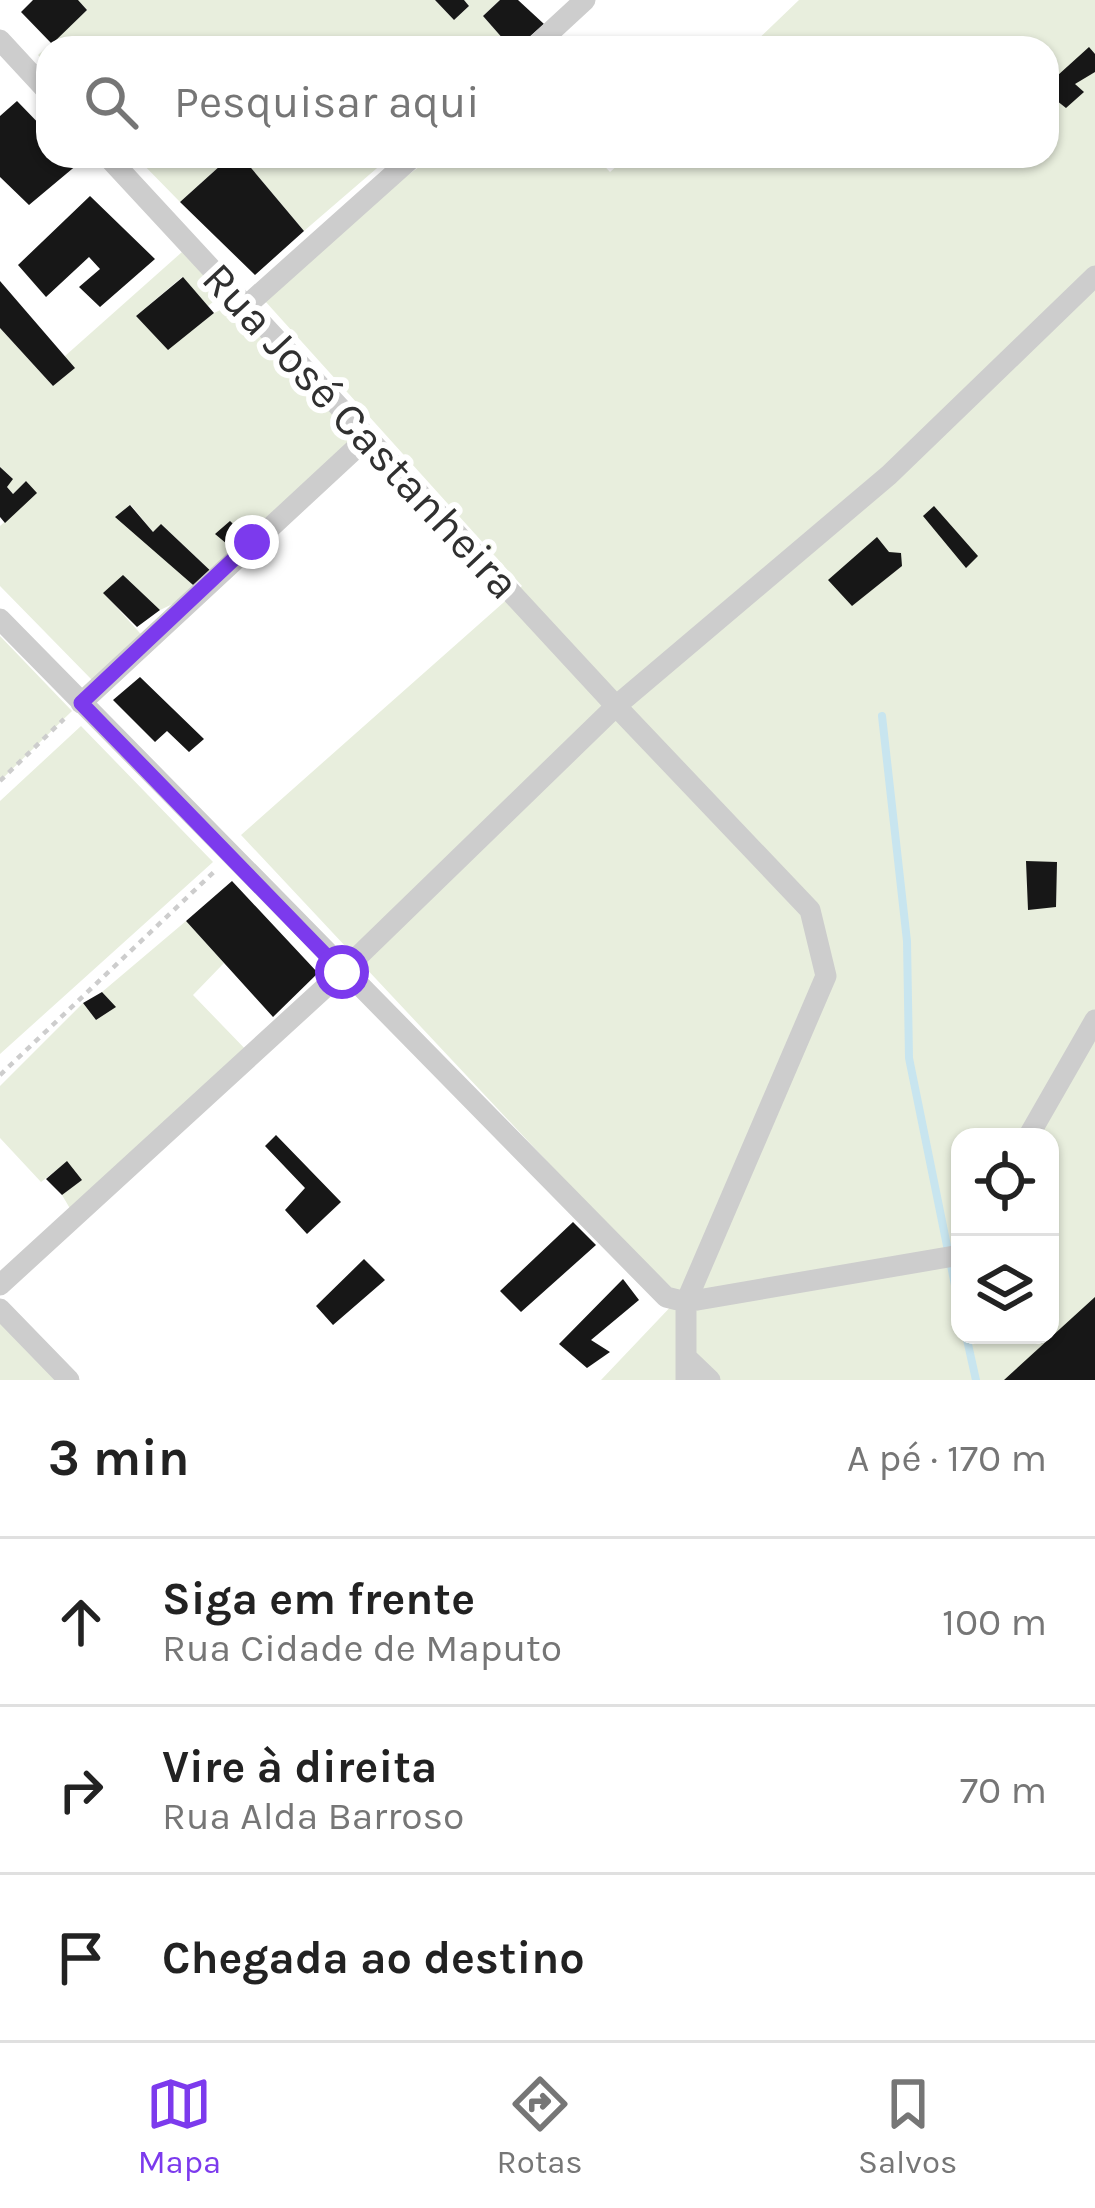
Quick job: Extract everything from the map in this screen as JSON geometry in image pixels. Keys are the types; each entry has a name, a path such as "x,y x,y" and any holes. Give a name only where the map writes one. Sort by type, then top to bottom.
{"street":[{"path":"546,36 585,0"},
{"path":"0,40 36,79"},
{"name":"Rua José Castanheira","path":"117,168 810,910 826,976 681,1301"},
{"path":"245,307 400,168"},
{"path":"0,1286 342,972 616,706 889,475 1095,276"},
{"path":"81,703 368,437"},
{"path":"0,619 666,1297 681,1301 951,1256"},
{"path":"1033,1128 1095,1020"},
{"path":"681,1301 686,1369 710,1380"},
{"path":"0,1309 69,1380"}],"path":[{"path":"0,781 81,703"},
{"path":"0,1075 230,856"}],"green space":[{"path":"78,0 435,0 454,20 469,6 464,0 500,0 483,16 500,36 59,36 87,10"},
{"path":"799,0 1095,0 1095,1380 601,1380 677,1300 241,835 522,586 265,301 360,210 418,168 606,168 610,172 614,168 1059,168 1059,36 762,36"},
{"path":"147,168 218,168 180,202"},
{"path":"251,168 377,168 304,231"},
{"path":"182,252 229,289 208,306 182,277 136,316 168,349 214,313 240,301 368,437 252,542 230,522 239,554 216,576 162,525 153,532 131,505 116,516 200,591 160,610 123,576 104,593 147,641 92,680 0,586 0,526 36,493 26,481 13,494 7,487 12,478 0,467 0,328 53,386 74,368 65,356"},
{"path":"0,636 72,711 0,781"},
{"path":"81,726 213,862 0,1054 0,801"},
{"path":"186,921 224,963 193,995 251,1055 75,1217 62,1195 81,1180 67,1162 41,1182 0,1138 0,1086 83,1003 96,1020 115,1007 102,992"},
{"path":"0,1316 70,1380 0,1380"}],"building":[{"path":"33,0 78,0 87,10 60,36 44,36 21,12"},
{"path":"435,0 464,0 469,6 454,20"},
{"path":"500,0 518,0 544,24 530,36 500,36 483,16"},
{"path":"1089,47 1095,54 1095,72 1075,84 1084,92 1066,108 1059,102 1059,74"},
{"path":"17,101 36,121 36,168 73,168 29,205 0,177 0,116"},
{"path":"218,168 251,168 304,231 255,275 180,202"},
{"path":"90,196 155,259 100,307 79,287 100,269 89,257 46,297 18,265"},
{"path":"183,277 214,313 168,350 136,316"},
{"path":"0,281 75,368 53,386 0,328"},
{"path":"0,467 13,479 7,487 13,494 26,481 37,493 5,523 0,517"},
{"path":"130,505 153,532 161,524 216,576 200,591 115,517"},
{"path":"934,506 978,556 966,568 923,516"},
{"path":"230,521 252,542 239,554 215,534"},
{"path":"877,537 889,552 901,553 902,566 852,606 828,580"},
{"path":"123,575 160,610 137,627 103,593"},
{"path":"140,677 204,739 189,752 167,731 155,742 113,700"},
{"path":"1026,861 1057,862 1056,907 1028,910"},
{"path":"232,881 318,973 273,1017 186,921"},
{"path":"102,992 116,1007 96,1020 83,1003"},
{"path":"276,1135 341,1202 307,1234 285,1210 305,1188 265,1146"},
{"path":"67,1161 82,1180 62,1195 46,1179"},
{"path":"573,1222 596,1245 521,1312 500,1291"},
{"path":"364,1259 385,1280 333,1325 316,1306"},
{"path":"623,1279 639,1300 591,1340 610,1352 587,1368 559,1344"},
{"path":"1095,1297 1095,1380 1004,1380 1043,1344 1059,1344 1059,1330"}],"waterway":[{"path":"882,716 907,941 909,1058 951,1266"},
{"path":"968,1344 976,1380"}],"route":[{"path":"252,542 81,703 342,972"}]}
